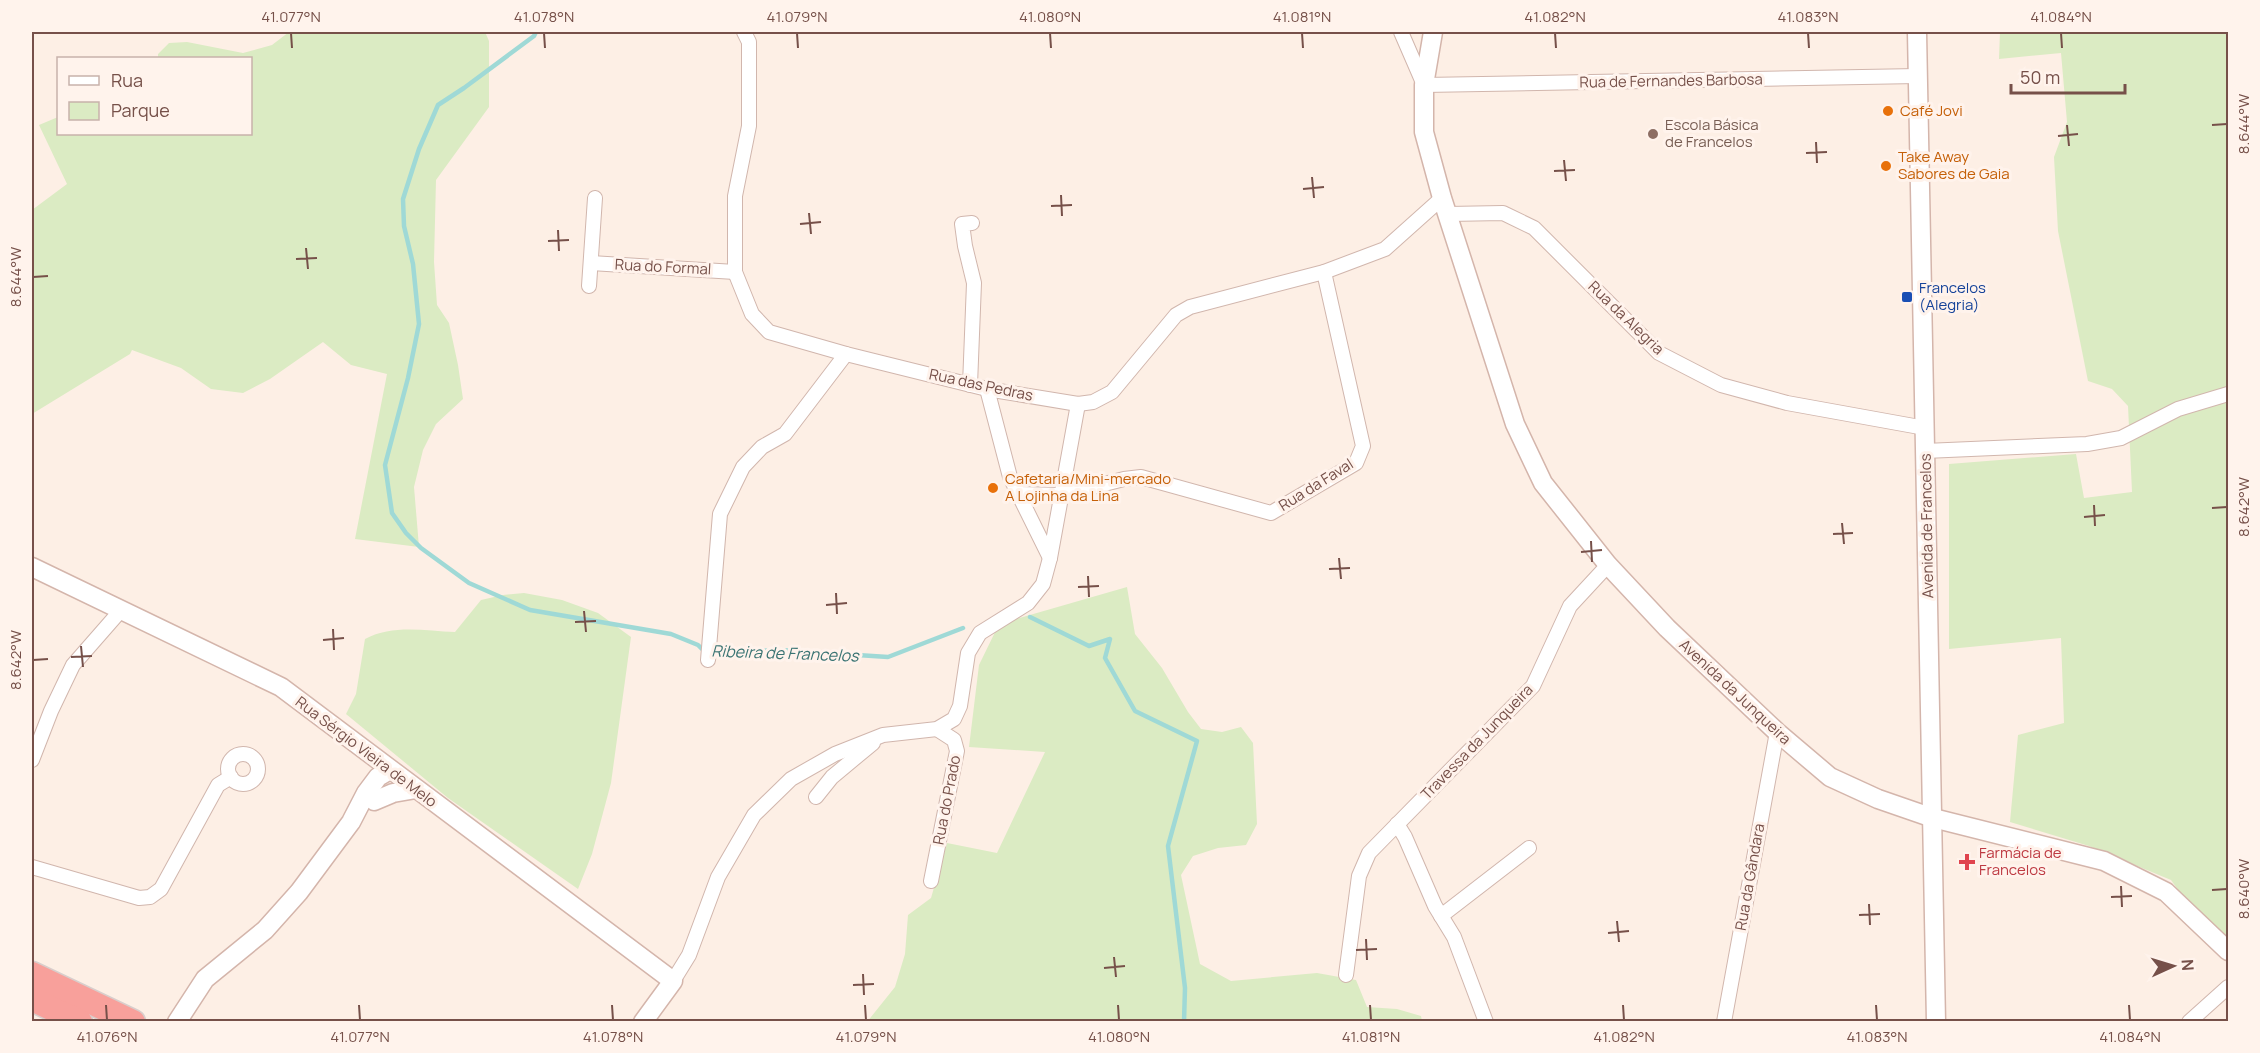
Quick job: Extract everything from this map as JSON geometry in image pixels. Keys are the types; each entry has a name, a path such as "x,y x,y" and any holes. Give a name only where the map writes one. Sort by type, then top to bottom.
{"highway":[{"path":"32,974 86,1012"},
{"path":"32,999 133,1022"}],"main road":[{"name":"Avenida da Junqueira","path":"1433,32 1424,85 1424,132 1445,206 1515,424 1543,483 1608,565 1667,628 1777,732 1830,777 1875,797 1933,818 2104,861 2166,892 2229,951"},
{"name":"Avenida de Francelos","path":"1917,32 1936,1022"},
{"name":"Rua Sérgio Vieira de Melo","path":"32,567 281,687 674,981"},
{"path":"363,750 368,768 370,797"},
{"path":"177,1022 205,979 265,930 299,892 370,797 378,777 390,770"},
{"path":"370,797 416,789"},
{"path":"643,1022 674,981"}],"street":[{"name":"Rua das Pedras","path":"744,32 749,42 749,126 735,196 735,272 752,314 769,332 970,385 1078,404 1093,402 1112,392 1176,315 1190,307 1324,272 1385,249 1445,206"},
{"path":"1401,32 1424,85"},
{"name":"Rua de Fernandes Barbosa","path":"1424,85 1918,76"},
{"path":"589,286 595,198"},
{"name":"Rua da Alegria","path":"1445,206 1503,213 1534,228 1659,353 1721,385 1787,403 1925,428"},
{"path":"970,385 975,283 965,246 962,224 972,223"},
{"name":"Rua do Formal","path":"591,263 735,272"},
{"name":"Rua da Faval","path":"1018,494 1061,495 1141,477 1270,513 1356,463 1363,446 1324,272"},
{"path":"708,653 720,514 743,467 762,447 785,434 846,354"},
{"path":"987,389 1010,477 1050,558"},
{"path":"1925,451 2087,444 2121,438 2178,409 2229,394"},
{"path":"674,981 689,955 718,877 754,815 791,779 835,754 883,735 937,729 954,719 960,706 968,653 980,633 1028,603 1043,584 1050,558 1078,404"},
{"name":"Travessa da Junqueira","path":"1347,975 1359,876 1369,853 1533,686 1570,606 1608,565"},
{"path":"32,760 51,711 73,665 122,609"},
{"name":"Rua do Prado","path":"931,880 957,751 954,740 937,729"},
{"name":"Rua da Gândara","path":"1724,1022 1777,732"},
{"path":"816,797 832,777 883,735"},
{"path":"32,867 139,898 150,897 161,889 218,785 231,777"},
{"path":"1397,824 1441,916 1454,937 1486,1022"},
{"path":"1441,916 1529,848"},
{"path":"2188,1022 2229,987"}],"green space":[{"path":"289,32 485,32 489,41 489,107 436,180 434,262 437,305 449,323 463,399 436,424 423,450 414,487 419,547 355,539 387,374 351,365 323,342 270,379 243,393 211,389 181,368 132,350 130,354 32,414 32,210 67,184 39,125 57,117 57,135 252,135 252,57 158,57 158,54 169,43 187,42 243,53 272,45"},
{"path":"2000,32 2228,32 2228,942 2191,908 2171,880 2089,846 2010,822 2018,735 2064,723 2061,638 1949,649 1949,464 2076,454 2084,498 2132,492 2128,406 2112,389 2088,381 2058,231 2054,157 2067,122 2061,53 1999,59"},
{"path":"1127,587 1135,634 1162,668 1201,729 1222,732 1241,727 1253,743 1257,824 1246,845 1218,848 1193,856 1181,875 1200,964 1231,981 1317,973 1356,980 1367,1007 1397,1009 1421,1016 1422,1021 867,1022 895,987 905,954 908,915 931,898 947,843 997,853 1045,752 969,747 979,665 999,624"},
{"path":"524,593 562,600 598,613 631,637 611,783 592,854 578,889 448,798 346,714 356,694 365,639 387,631 398,630 455,632 481,600"}],"waterway":[{"name":"Ribeira de Francelos","path":"536,32 534,36 438,105 419,149 403,199 404,226 413,264 419,324 408,378 385,465 392,513 406,533 421,548 469,583 530,610 671,634 698,645 706,653 780,650 888,657 963,628"},
{"name":"Ribeira de Francelos","path":"1030,617 1089,646 1110,639 1105,658 1135,711 1197,741 1168,846 1185,988 1184,1022"}],"place":[{"name":"Café Jovi","path":"1888,111"},
{"name":"Escola Básica de Francelos","path":"1653,134"},
{"name":"Take Away Sabores de Gaia","path":"1886,166"},
{"name":"Francelos (Alegria)","path":"1907,297"},
{"name":"Cafetaria/Mini-mercado A Lojinha da Lina","path":"993,488"},
{"name":"Farmácia de Francelos","path":"1967,862"}]}
